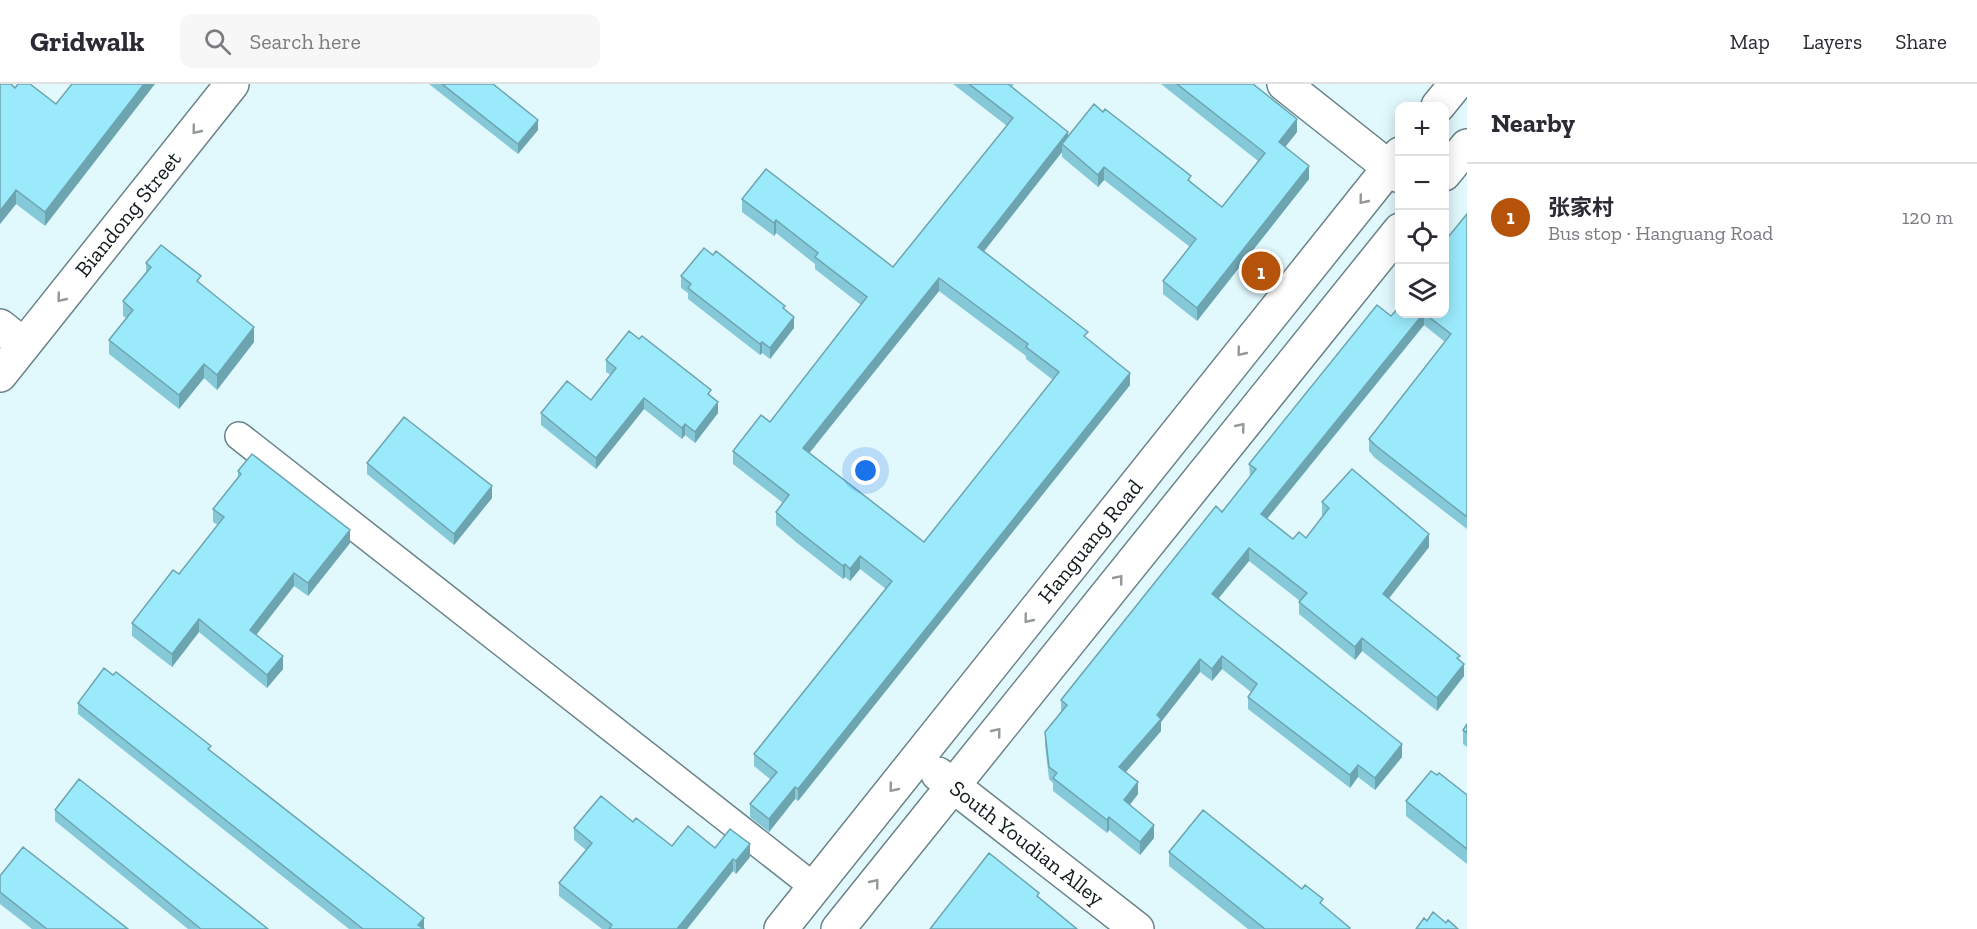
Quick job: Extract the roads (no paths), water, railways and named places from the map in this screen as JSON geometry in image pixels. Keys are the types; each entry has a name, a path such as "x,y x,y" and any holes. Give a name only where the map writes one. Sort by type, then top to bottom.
{"main road":[{"name":"Biandong Street","path":"0,375 12,336 232,84"},
{"path":"1284,84 1395,165"},
{"path":"1441,102 1456,84"},
{"path":"1449,168 1467,146"},
{"name":"Hanguang Road","path":"781,929 1395,167"},
{"name":"Hanguang Road","path":"838,929 1395,236"},
{"name":"South Youdian Alley","path":"917,758 1137,929"}],"street":[{"path":"239,436 814,887"}],"place":[{"name":"张家村","path":"1261,271"}]}
